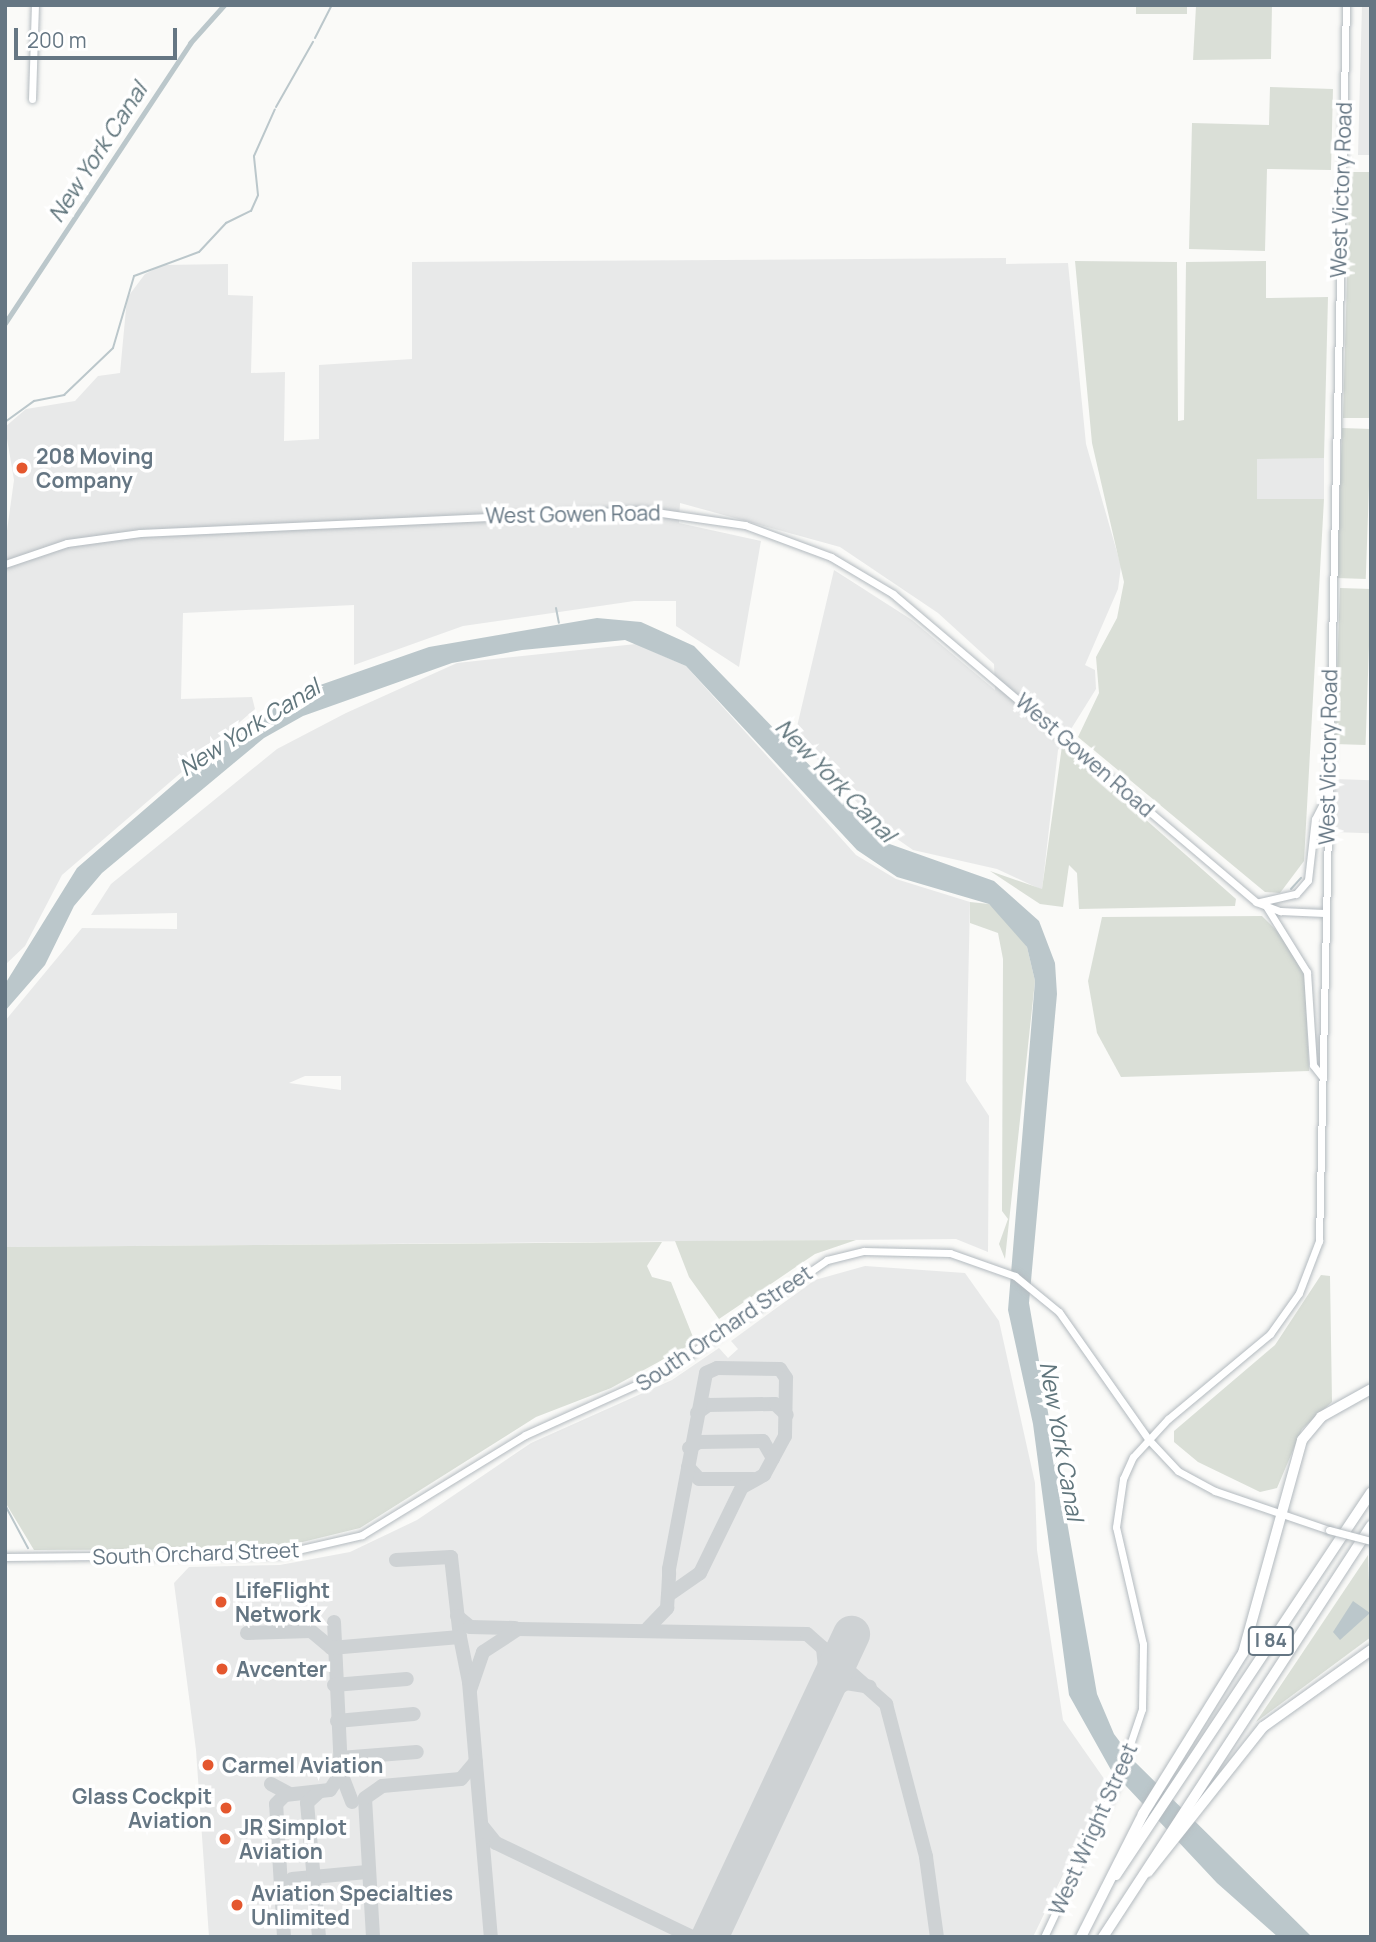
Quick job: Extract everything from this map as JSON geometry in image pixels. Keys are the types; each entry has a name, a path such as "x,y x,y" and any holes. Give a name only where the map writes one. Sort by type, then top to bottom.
{"highway":[{"path":"1081,1937 1143,1814 1242,1653 1262,1596 1279,1514 1309,1430 1371,1389"},
{"name":"I 84","path":"1081,1937 1151,1822 1371,1492"},
{"name":"I 84","path":"1169,1839 1186,1804 1371,1525"},
{"path":"1103,1937 1121,1904 1169,1839 1194,1814 1263,1727 1371,1650"}],"main road":[{"path":"32,99 35,5"},
{"name":"West Victory Road","path":"1149,1440 1246,1357 1299,1293 1322,1211 1326,797 1346,5"},
{"name":"West Gowen Road","path":"5,564 68,543 153,532 641,510 745,525 831,557 893,594 1256,902 1266,906 1324,913"},
{"path":"1256,902 1296,894 1308,880 1315,819 1326,797"},
{"path":"1266,906 1307,972 1312,1065 1323,1078"},
{"name":"South Orchard Street","path":"5,1558 253,1556 334,1545 398,1517 525,1435 664,1372 827,1260 864,1251 939,1251 1003,1270 1029,1285 1067,1322 1149,1440 1203,1484 1279,1514 1371,1541"},
{"name":"West Wright Street","path":"1044,1937 1130,1751 1145,1666 1116,1511 1128,1468 1149,1440"}],"shaded area":[{"path":"1136,5 1272,5 1271,59 1193,60 1196,6 1187,6 1187,14 1136,14"},
{"path":"1362,5 1371,5 1371,155 1358,155"},
{"path":"1270,87 1333,89 1331,170 1267,169 1265,251 1189,249 1192,123 1269,125"},
{"path":"1350,172 1371,172 1371,418 1343,418"},
{"path":"1006,258 1006,264 1068,263 1086,444 1121,566 1118,589 1085,665 1095,670 1096,689 1058,750 1042,890 997,869 913,850 880,827 795,735 834,570 912,620 995,690 994,664 938,613 840,547 680,503 679,523 761,541 739,667 676,626 676,601 634,601 463,626 354,665 354,605 183,613 181,699 252,697 255,709 62,875 25,946 5,965 5,545 14,480 5,427 26,409 75,401 98,376 120,373 127,298 145,274 163,265 228,264 228,295 253,296 251,373 285,372 284,441 319,439 319,365 412,359 412,262"},
{"path":"1075,261 1177,262 1178,421 1184,420 1186,262 1266,261 1266,298 1328,297 1324,458 1257,459 1257,499 1324,499 1304,861 1280,893 1265,892 1078,737 1099,693 1096,657 1117,618 1124,582 1092,443"},
{"path":"1342,428 1371,429 1366,579 1337,578"},
{"path":"1257,458 1324,458 1324,499 1257,499"},
{"path":"1340,588 1371,589 1366,745 1335,744"},
{"path":"636,644 686,666 856,855 896,879 970,902 966,1081 989,1116 988,1252 956,1239 5,1247 5,1021 82,928 177,929 177,913 91,915 111,884 277,749 346,713 457,663","holes":["305,1076 341,1076 341,1090 289,1083"]},
{"path":"1062,746 1236,899 1235,906 1079,909 1077,873 1069,865 1063,907 1040,904 990,871 1042,889"},
{"path":"1335,779 1371,780 1369,833 1333,832"},
{"path":"970,902 989,904 1010,921 1027,947 1035,981 1005,1259 999,1244 1008,1219 1002,1211 1003,959 998,933 970,923"},
{"path":"1262,916 1292,946 1305,976 1309,1071 1121,1077 1097,1033 1088,981 1102,917"},
{"path":"856,1240 815,1254 719,1319 689,1277 675,1241"},
{"path":"662,1242 647,1266 652,1277 671,1282 695,1342 611,1388 536,1417 360,1528 274,1549 34,1550 5,1502 5,1247"},
{"path":"865,1266 965,1273 999,1321 1035,1483 1037,1550 1063,1720 1107,1783 1033,1937 209,1937 196,1750 174,1583 189,1567 280,1565 350,1552 417,1520 531,1443 672,1380 719,1348 728,1358 738,1349 731,1341 815,1280"},
{"path":"1321,1275 1330,1276 1332,1402 1302,1429 1277,1488 1260,1492 1198,1462 1174,1442 1174,1431 1275,1345"},
{"path":"1368,1555 1371,1637 1256,1722"}],"water":[{"path":"597,618 641,622 694,646 884,842 994,881 1039,921 1055,963 1057,994 1029,1303 1097,1694 1114,1734 1135,1762 1312,1937 1278,1937 1217,1883 1111,1770 1069,1695 1033,1424 1008,1310 1035,981 1027,947 989,904 897,877 857,850 686,666 625,640 522,650 452,663 303,716 264,738 102,873 74,906 45,965 5,1011 5,984 77,868 241,726 303,691 429,647"},
{"path":"1353,1601 1370,1613 1340,1640 1333,1632"}],"waterway":[{"name":"New York Canal","path":"5,323 190,43 224,5"},
{"path":"315,38 332,5"},
{"path":"276,107 313,42"},
{"path":"5,422 34,401 64,395 113,348 134,276 199,252 226,223 251,211 258,195 254,156 275,109"},
{"path":"5,467 5,527"},
{"path":"556,608 559,623"},
{"path":"1291,889 1301,878"},
{"path":"5,1505 28,1548"}],"taxiway":[{"path":"648,1628 667,1608 669,1569 706,1373 717,1368 780,1369 786,1378 785,1436 764,1475 742,1487 700,1573 668,1595"},
{"path":"697,1413 708,1405 775,1404 787,1415"},
{"path":"689,1448 699,1442 763,1441 773,1458"},
{"path":"688,1467 699,1479 753,1479"},
{"path":"396,1560 451,1557 460,1637"},
{"path":"457,1616 470,1627 515,1628"},
{"path":"334,1622 341,1773 352,1802"},
{"path":"470,1690 483,1652 518,1629 807,1634 886,1704 926,1857 937,1937"},
{"path":"247,1633 311,1631 331,1648 460,1637 469,1682 491,1937"},
{"path":"823,1648 827,1686"},
{"path":"334,1685 407,1679"},
{"path":"820,1700 846,1683 870,1687"},
{"path":"337,1721 414,1714"},
{"path":"340,1758 417,1752"},
{"path":"373,1937 365,1798 382,1786 461,1779 476,1761"},
{"path":"284,1937 276,1804 285,1795 330,1790 341,1773"},
{"path":"271,1784 290,1794"},
{"path":"319,1792 307,1803 319,1937"},
{"path":"482,1826 496,1843 692,1937"},
{"path":"292,1879 367,1872"}],"runway":[{"path":"709,1937 851,1634"}],"place":[{"name":"208 Moving Company","path":"22,468"},
{"name":"LifeFlight Network","path":"221,1602"},
{"name":"Avcenter","path":"222,1669"},
{"name":"Carmel Aviation","path":"208,1765"},
{"name":"Glass Cockpit Aviation","path":"226,1808"},
{"name":"JR Simplot Aviation","path":"225,1839"},
{"name":"Aviation Specialties Unlimited","path":"237,1905"}]}
